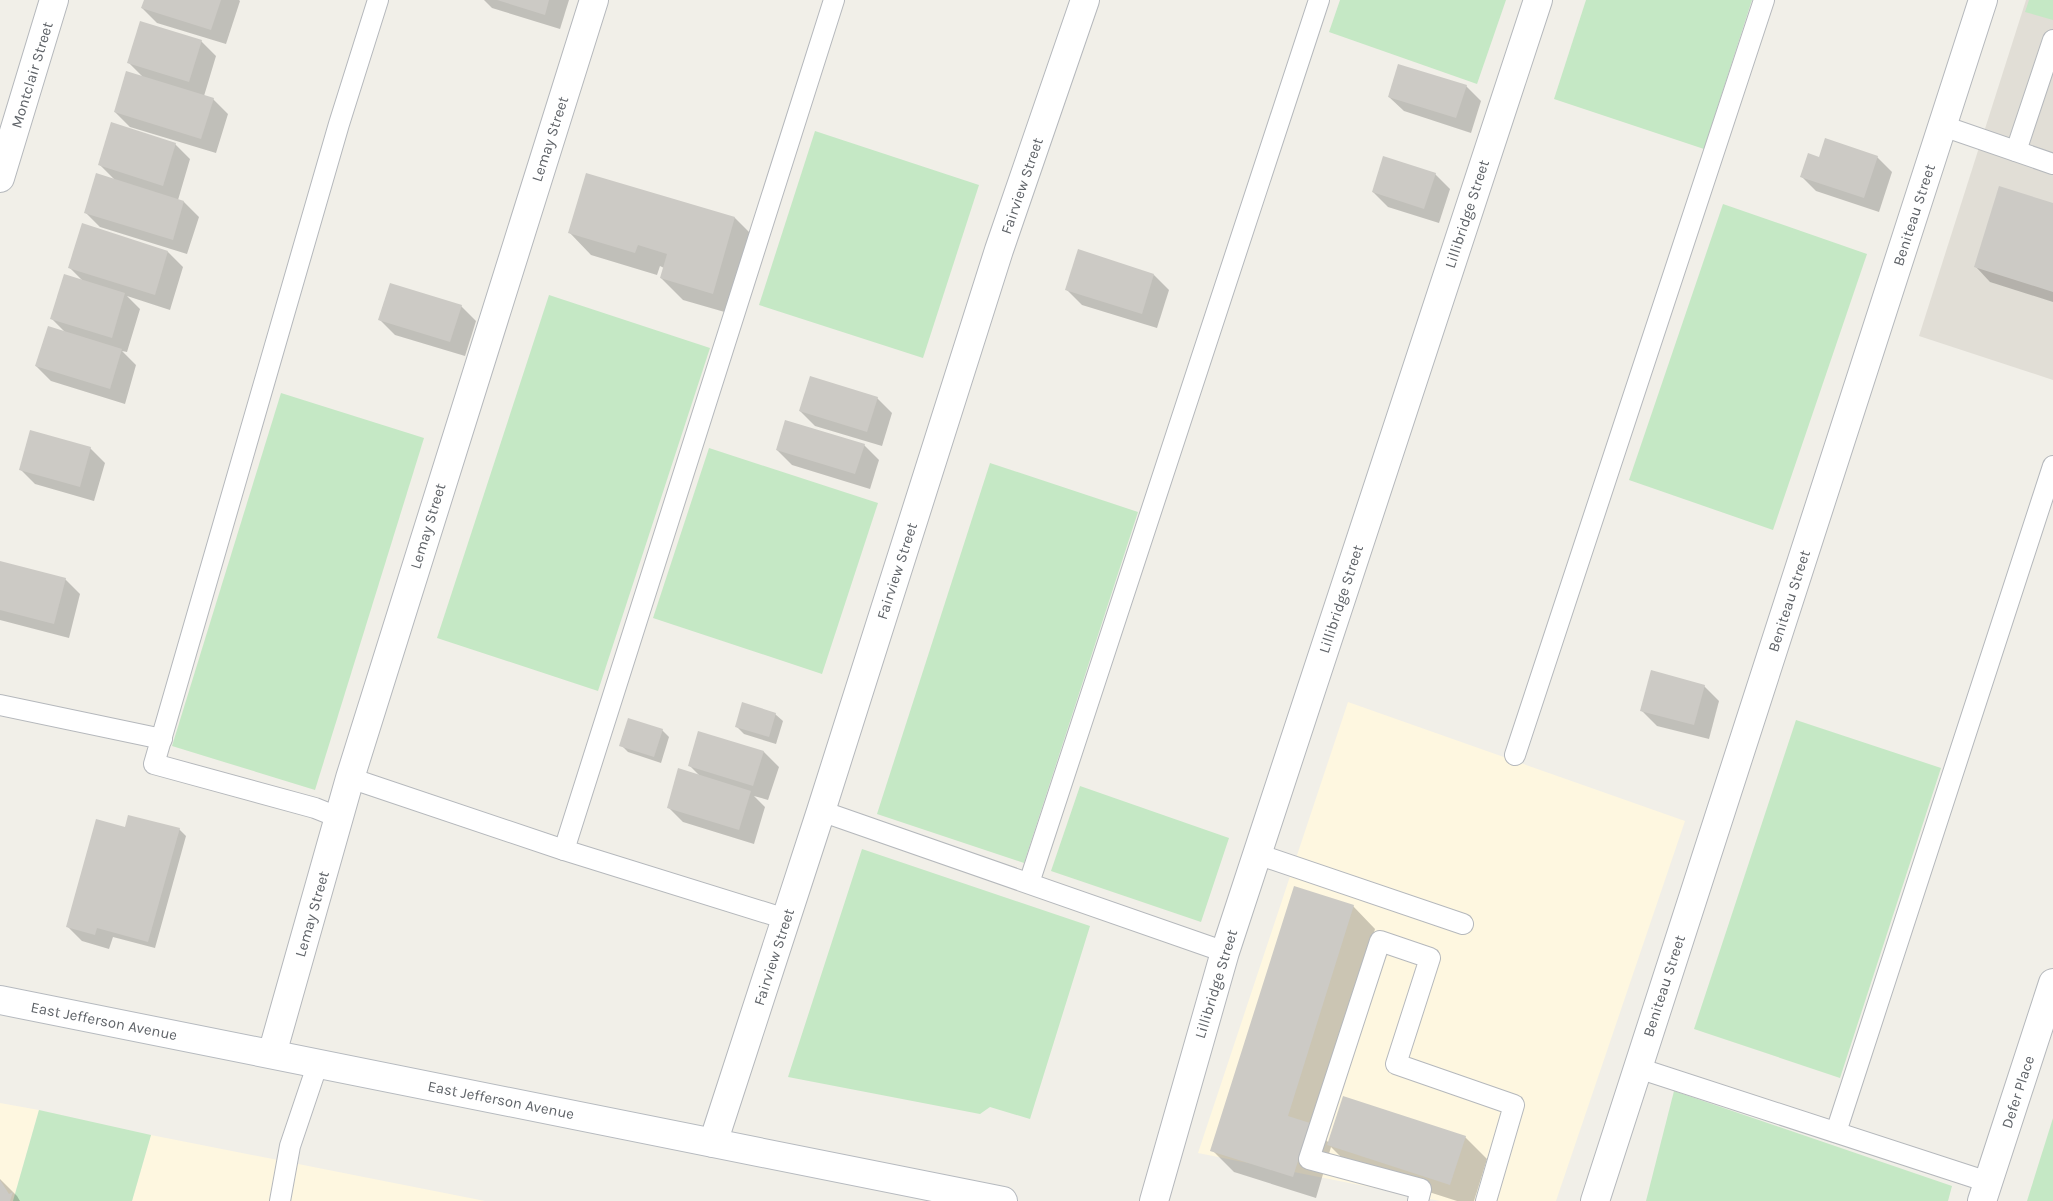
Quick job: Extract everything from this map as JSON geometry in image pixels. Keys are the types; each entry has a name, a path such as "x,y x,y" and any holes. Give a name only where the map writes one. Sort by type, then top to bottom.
{"street":[{"name":"Montclair Street","path":"0,178 54,0"},
{"name":"Lemay Street","path":"272,1054 350,778 594,0"},
{"name":"Fairview Street","path":"713,1143 821,811 999,250 1085,0"},
{"name":"Lillibridge Street","path":"1154,1201 1225,952 1538,0"},
{"name":"Beniteau Street","path":"1595,1201 1984,0"},
{"name":"Defer Place","path":"1985,1192 2053,983"},
{"name":"East Jefferson Avenue","path":"0,1000 1002,1201"}],"lane":[{"path":"340,818 315,808 154,764 339,124 378,0"},
{"path":"564,850 834,0"},
{"path":"1028,883 1319,0"},
{"path":"1515,755 1764,0"},
{"path":"2016,152 2053,40"},
{"path":"1943,126 2053,164"},
{"path":"1836,1132 2053,466"},
{"path":"0,705 162,739"},
{"path":"350,778 564,850 786,919"},
{"path":"821,811 1225,952"},
{"path":"1257,854 1463,924"},
{"path":"1418,1201 1422,1189 1309,1159 1380,941 1430,958 1396,1064 1514,1105 1486,1201"},
{"path":"280,1201 290,1146 318,1063"},
{"path":"1638,1068 1836,1132 1985,1192"}],"shaded area":[{"path":"2026,0 2053,0 2053,380 1919,336"},
{"path":"1348,702 1685,821 1556,1201 1440,1201 1198,1153"},
{"path":"0,1103 39,1110 13,1201 0,1201"},
{"path":"151,1135 485,1201 132,1201"}],"green space":[{"path":"1340,0 1506,0 1477,84 1329,32"},
{"path":"1586,0 1752,0 1704,149 1554,99"},
{"path":"2029,0 2053,0 2053,20 2025,12"},
{"path":"815,131 979,185 923,358 759,305"},
{"path":"1723,204 1867,254 1773,530 1629,480"},
{"path":"549,295 710,348 598,691 437,638"},
{"path":"281,393 424,438 315,790 172,746"},
{"path":"709,448 878,503 822,674 653,618"},
{"path":"990,463 1138,512 1024,863 877,814"},
{"path":"1796,720 1941,768 1840,1078 1694,1029"},
{"path":"1080,786 1229,838 1201,922 1051,871"},
{"path":"862,849 1090,926 1030,1119 990,1107 980,1114 788,1077"},
{"path":"1674,1091 1952,1186 1948,1201 1646,1201"},
{"path":"39,1110 151,1135 132,1201 13,1201"},
{"path":"2053,1118 2053,1201 2027,1201"}],"building":[{"path":"144,0 221,0 211,30 141,8"},
{"path":"497,0 549,0 545,15"},
{"path":"140,21 202,40 189,82 127,63"},
{"path":"1398,64 1467,85 1456,118 1388,97"},
{"path":"126,71 214,98 201,139 114,112"},
{"path":"111,122 176,143 163,186 98,165"},
{"path":"1825,138 1878,156 1864,198 1800,177 1808,153 1819,157"},
{"path":"1383,156 1436,173 1424,209 1372,192"},
{"path":"96,173 184,201 173,240 84,213"},
{"path":"586,173 735,217 713,294 660,278 667,254 638,245 635,253 568,233"},
{"path":"1999,186 2053,203 2053,292 1974,267"},
{"path":"82,223 168,251 155,295 68,268"},
{"path":"1078,249 1154,274 1142,314 1065,290"},
{"path":"64,274 125,293 112,338 50,319"},
{"path":"390,283 462,305 450,342 378,320"},
{"path":"48,326 122,349 110,389 35,366"},
{"path":"810,376 878,397 867,432 799,411"},
{"path":"785,420 865,444 855,474 776,450"},
{"path":"30,430 91,447 80,487 19,470"},
{"path":"0,561 66,578 54,624 0,610"},
{"path":"1651,670 1705,685 1694,725 1640,711"},
{"path":"742,702 776,713 769,737 735,727"},
{"path":"628,718 663,729 654,757 619,746"},
{"path":"698,731 764,751 753,786 688,766"},
{"path":"678,768 751,791 739,830 667,808"},
{"path":"128,815 180,828 148,942 97,928 95,935 66,927 96,819 125,827"},
{"path":"1294,886 1354,905 1288,1116 1310,1123 1293,1177 1210,1151"},
{"path":"1343,1096 1466,1136 1450,1185 1327,1145"},
{"path":"0,1180 9,1194 13,1192 10,1201 0,1201"}]}
